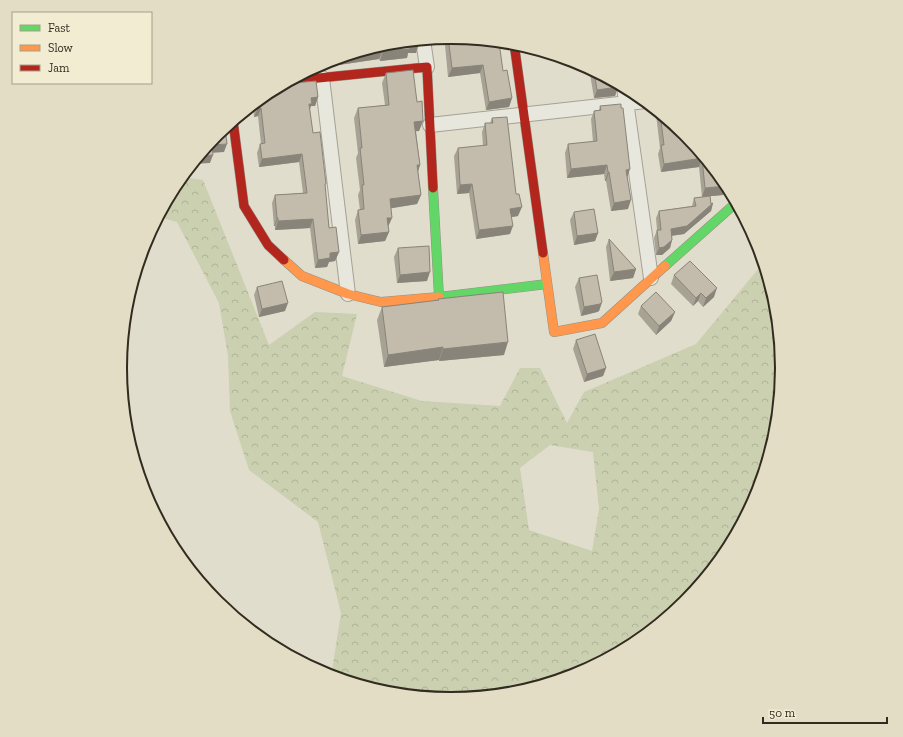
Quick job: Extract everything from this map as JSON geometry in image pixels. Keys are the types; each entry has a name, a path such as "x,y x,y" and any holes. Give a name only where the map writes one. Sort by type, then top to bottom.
{"street":[{"path":"424,46 430,125 439,297"},
{"path":"515,50 554,332 602,323 732,204"},
{"path":"303,80 426,67"},
{"path":"322,78 348,294"},
{"path":"625,94 652,278"},
{"path":"430,125 524,116 637,102"},
{"path":"234,129 244,206 268,245 302,276 348,294 381,302 439,297 547,284"}],"green space":[{"path":"189,178 203,180 269,345 315,312 357,314 342,376 422,401 500,406 520,368 540,368 567,423 584,392 696,344 760,267 770,305 775,347 776,368 773,411 770,432 759,473 743,512 733,531 709,566 681,598 649,626 614,650 595,660 556,676 515,687 452,693 388,687 347,676 332,670 341,613 318,522 249,470 230,411 228,356 219,303 177,222 164,218 170,206","holes":["550,445 593,452 599,509 592,551 529,530 520,468"]}],"building":[{"path":"449,44 500,48 503,71 507,70 512,98 489,102 483,65 452,68"},
{"path":"410,47 410,49 384,51"},
{"path":"413,70 417,102 422,101 423,121 414,122 420,165 417,165 421,195 390,199 392,218 387,218 389,232 361,235 358,210 364,209 362,185 364,185 358,108 389,105 386,73"},
{"path":"595,77 615,87 597,90"},
{"path":"316,81 318,97 311,98 312,104 309,104 313,133 320,132 329,228 336,227 339,252 330,253 330,258 318,260 313,219 278,221 277,218 275,195 307,193 302,154 262,159 260,144 265,143 261,108 258,108 297,83"},
{"path":"621,104 621,108 623,108 630,169 626,170 631,200 614,203 607,165 571,169 568,144 597,141 594,111 601,110 600,106"},
{"path":"507,117 516,194 519,194 522,207 510,209 513,226 479,230 472,184 460,185 458,148 487,145 485,123 493,123 492,118"},
{"path":"661,122 681,139 698,159 664,164 661,145 664,145"},
{"path":"226,136 227,144 217,145"},
{"path":"212,150 213,155 208,155"},
{"path":"703,164 720,187 705,188"},
{"path":"710,196 711,204 713,203 687,226 671,229 672,240 664,247 659,248 657,230 661,230 659,211 696,206 694,198"},
{"path":"594,209 598,233 577,236 574,212"},
{"path":"609,239 636,269 614,272"},
{"path":"429,246 430,272 400,275 398,248"},
{"path":"690,261 717,288 706,298 701,293 696,298 674,275"},
{"path":"597,275 602,302 600,304 584,307 579,278"},
{"path":"282,281 288,303 262,309 257,287"},
{"path":"503,292 508,342 443,349 443,347 388,355 382,307"},
{"path":"656,292 675,312 659,326 641,306"},
{"path":"595,334 606,368 587,374 576,340"}],"traffic: fast":[{"path":"433,188 439,297 547,284"},
{"path":"665,266 733,206"}],"traffic: slow":[{"path":"543,253 554,332 602,323 665,266"},
{"path":"284,260 302,276 348,294 381,302 439,297"}],"traffic: jam":[{"path":"515,50 543,253"},
{"path":"303,80 427,67 433,188"},
{"path":"234,129 244,206 268,245 284,260"}]}
